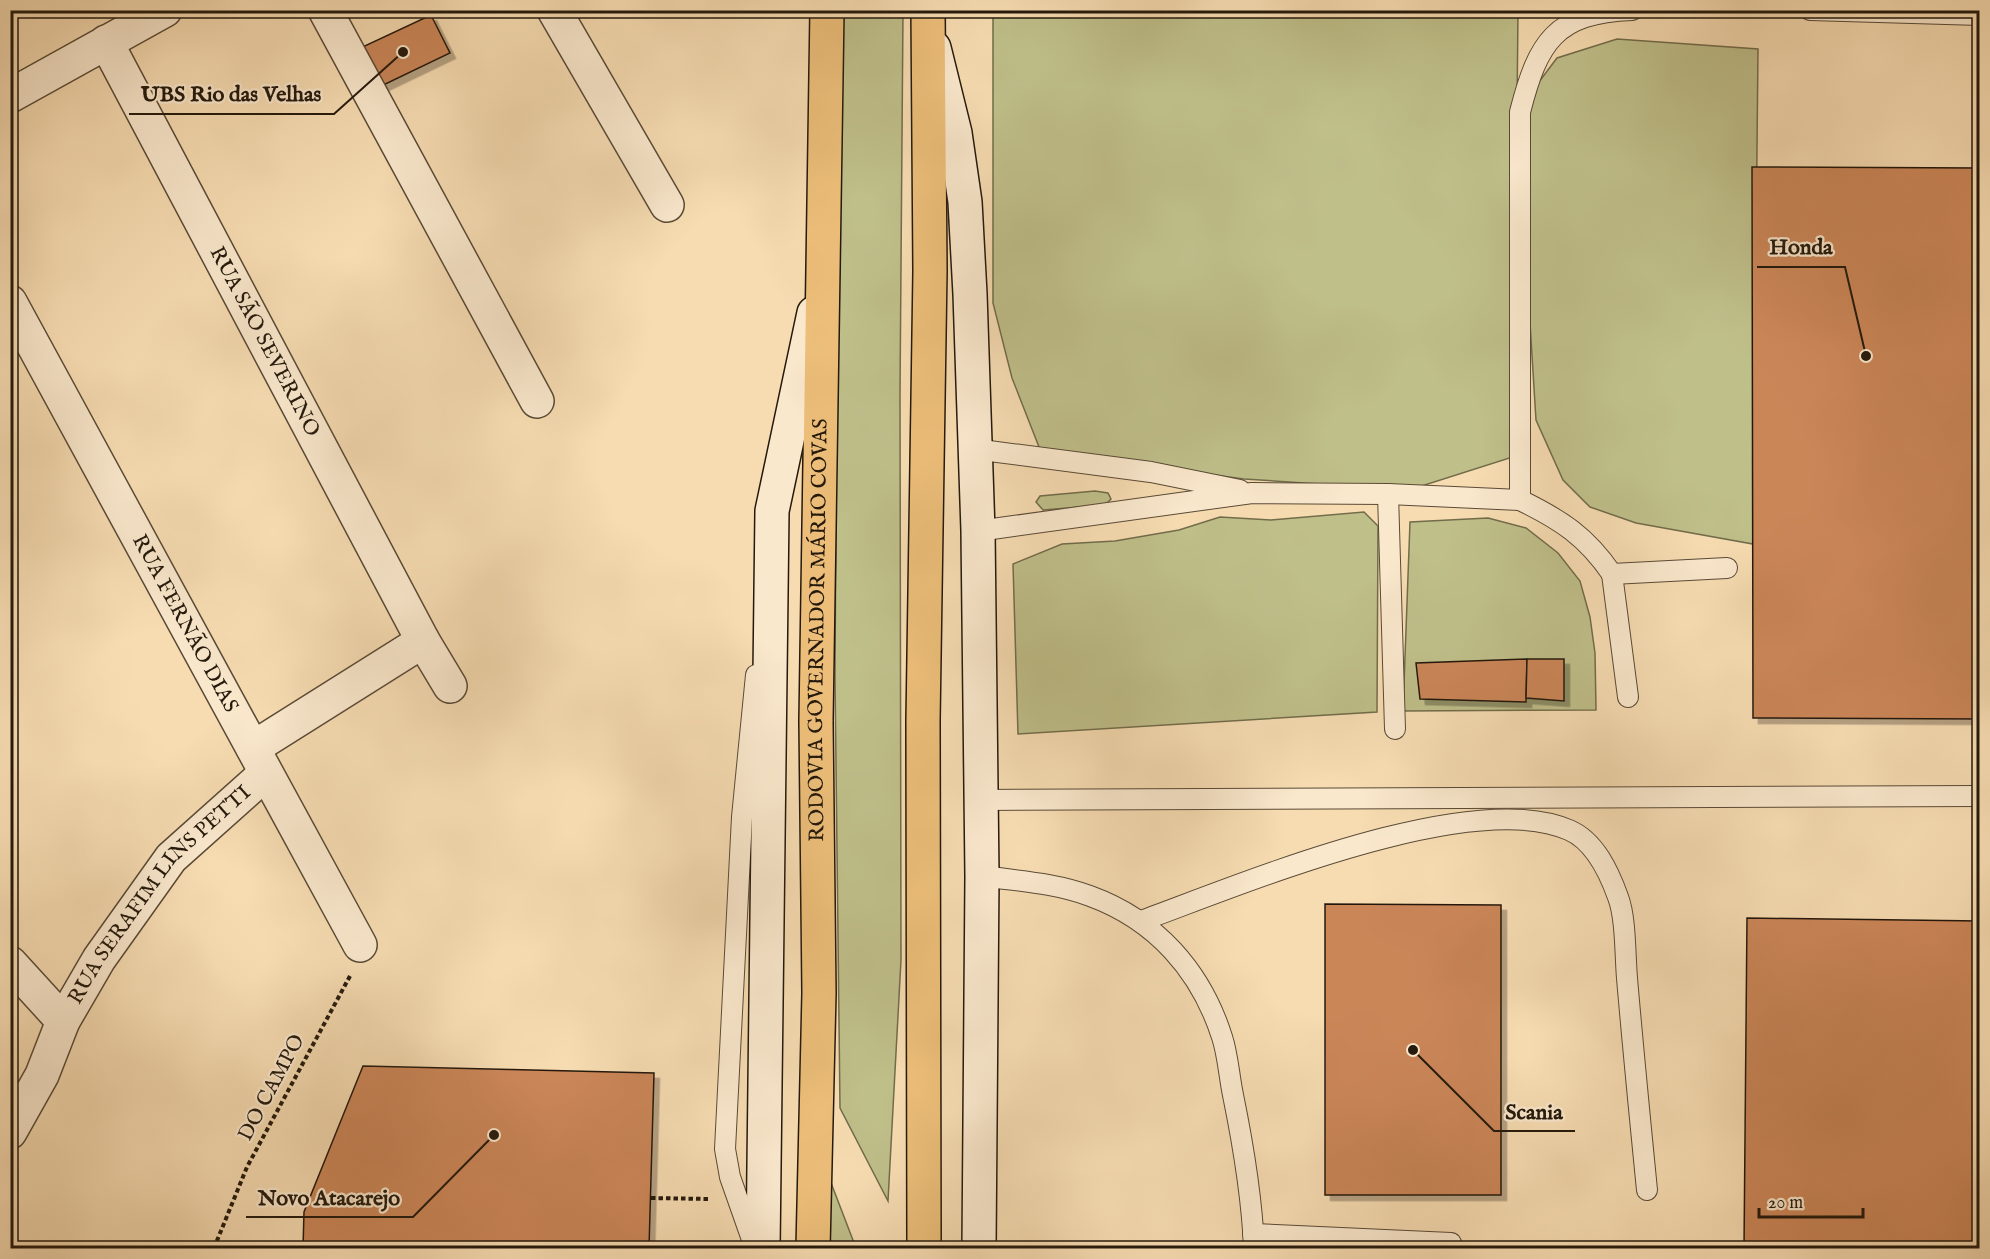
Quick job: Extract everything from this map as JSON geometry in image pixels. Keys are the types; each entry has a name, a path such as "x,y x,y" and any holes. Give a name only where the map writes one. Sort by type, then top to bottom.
{"highway":[{"name":"RODOVIA GOVERNADOR MÁRIO COVAS","path":"813,1248 819,993 816,722 827,10"},
{"path":"924,1248 923,721 930,271 928,17"}],"street":[{"path":"10,96 165,10"},
{"path":"325,10 537,401"},
{"path":"554,10 667,205"},
{"path":"928,17 956,133 965,202 978,531 982,876 979,1248"},
{"name":"RUA SÃO SEVERINO","path":"106,42 423,641 450,686"},
{"path":"763,1248 772,511 824,269"},
{"name":"RUA FERNÃO DIAS","path":"10,302 360,945"},
{"path":"259,761 423,641"},
{"name":"RUA SERAFIM LINS PETTI","path":"10,1132 42,1075 63,1021 99,959 171,858 259,761"},
{"path":"10,963 63,1021"}],"lane":[{"path":"1520,500 1520,112 1530,73 1545,45 1561,28 1596,15 1632,10"},
{"path":"1810,10 1980,15"},
{"path":"974,449 1151,472 1252,493"},
{"path":"978,531 1252,493 1388,494 1520,500 1561,520 1594,548 1612,574 1628,697"},
{"path":"1388,494 1395,729"},
{"path":"755,1248 730,1177 725,1149 741,826 772,511"},
{"path":"1612,574 1727,568"},
{"path":"981,800 1980,796"},
{"path":"1142,921 1297,864 1353,847 1434,827 1507,819 1527,820 1570,830 1594,850 1619,899 1647,1190"},
{"path":"982,876 1051,885 1089,895 1142,921 1192,972 1222,1038 1237,1112 1253,1241 1451,1243"}],"path":[{"name":"DO CAMPO","path":"214,1248 247,1167 361,956 360,945"},
{"path":"651,1198 738,1200"}],"green space":[{"path":"1114,10 1518,11 1517,111 1557,58 1617,39 1758,49 1753,544 1636,523 1590,507 1563,480 1536,420 1518,128 1519,455 1409,490 1244,479 1041,452 1012,378 993,303 993,15"},
{"path":"839,11 903,11 900,393 901,960 888,1201 840,1108 835,677"},
{"path":"1095,491 1108,493 1111,499 1105,505 1043,510 1036,502 1040,496"},
{"path":"1364,512 1378,526 1377,712 1018,734 1013,564 1062,544 1115,541 1179,530 1220,517 1271,520"},
{"path":"1488,518 1526,528 1558,553 1580,581 1590,617 1595,653 1596,710 1403,711 1410,522"},
{"path":"828,1175 856,1248 827,1248"}],"building":[{"path":"431,15 450,53 375,89 356,50"},
{"path":"1752,167 1980,168 1980,719 1753,718"},
{"path":"1527,659 1526,702 1420,699 1416,663"},
{"path":"1527,659 1564,659 1564,701 1526,698"},
{"path":"1325,904 1501,905 1501,1195 1325,1195"},
{"path":"1747,918 1980,921 1980,1248 1744,1248"},
{"path":"363,1066 654,1073 649,1248 303,1248 304,1212"}],"place":[{"name":"UBS Rio das Velhas","path":"403,52"},
{"name":"Honda","path":"1866,356"},
{"name":"Scania","path":"1413,1050"},
{"name":"Novo Atacarejo","path":"494,1135"}]}
